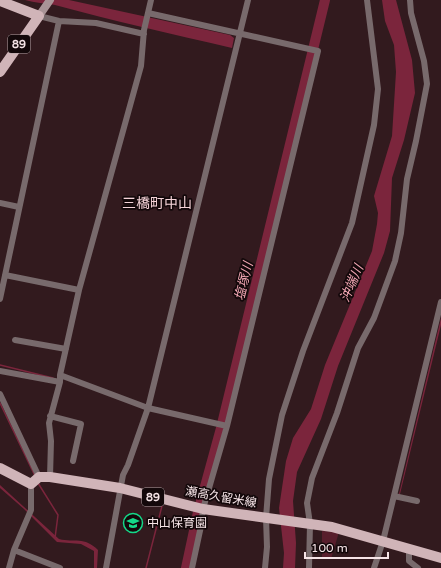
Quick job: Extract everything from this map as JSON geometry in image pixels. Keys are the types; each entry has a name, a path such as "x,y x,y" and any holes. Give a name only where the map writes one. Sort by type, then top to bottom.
{"main road":[{"path":"0,1 39,16 50,0"},
{"name":"89","path":"0,72 39,16"},
{"name":"瀬高久留米線","path":"0,468 38,480 120,488 203,509 352,532 441,558"}],"street":[{"path":"9,568 14,550 30,513 50,416 60,382 60,375 79,290 141,66 144,32 151,0"},
{"path":"106,568 122,475 128,465 148,408 241,34 248,0"},
{"path":"264,568 268,531 269,479 282,415 298,365 352,223 374,125 378,89 367,0"},
{"path":"309,568 307,503 312,478 337,413 358,348 374,318 395,261 401,233 407,179 427,84 424,61 411,13 410,0"},
{"path":"148,15 318,51 227,426 203,509 192,568"},
{"path":"39,16 59,21 96,23 144,32"},
{"path":"0,299 59,21"},
{"path":"0,203 19,207"},
{"path":"5,275 79,290"},
{"path":"374,568 383,541 441,302"},
{"path":"15,340 66,349"},
{"path":"0,371 60,382"},
{"path":"60,375 148,408 227,426"},
{"path":"0,394 38,480"},
{"path":"50,416 80,424 73,461"},
{"path":"394,496 417,501"},
{"path":"409,548 409,561 418,568"},
{"path":"14,550 60,568"}],"shaded area":[{"path":"25,0 69,0 230,35 234,38 232,48 55,5"},
{"name":"沖端川","path":"382,0 396,0 412,60 415,93 404,140 392,178 390,231 384,253 338,366 321,419 297,472 293,501 296,543 295,568 283,568 284,553 279,508 286,461 293,438 311,409 325,365 372,251 377,224 378,213 374,196 392,136 396,72 394,45 385,21"},
{"path":"441,318 441,325 399,494"},
{"path":"0,485 59,539 84,541 98,550 97,568 94,568 94,551 81,544 57,542 24,509 0,488"},
{"path":"322,531 339,532 331,559 322,557"}],"waterway":[{"name":"塩塚川","path":"186,568 198,512 221,428 325,0"},
{"path":"0,365 53,378"},
{"path":"0,403 35,476"},
{"path":"38,483 58,515 55,538"},
{"path":"146,568 163,502"}],"place":[{"name":"中山保育園","path":"133,523"}],"district":[{"name":"三橋町中山","path":"157,203"}]}
